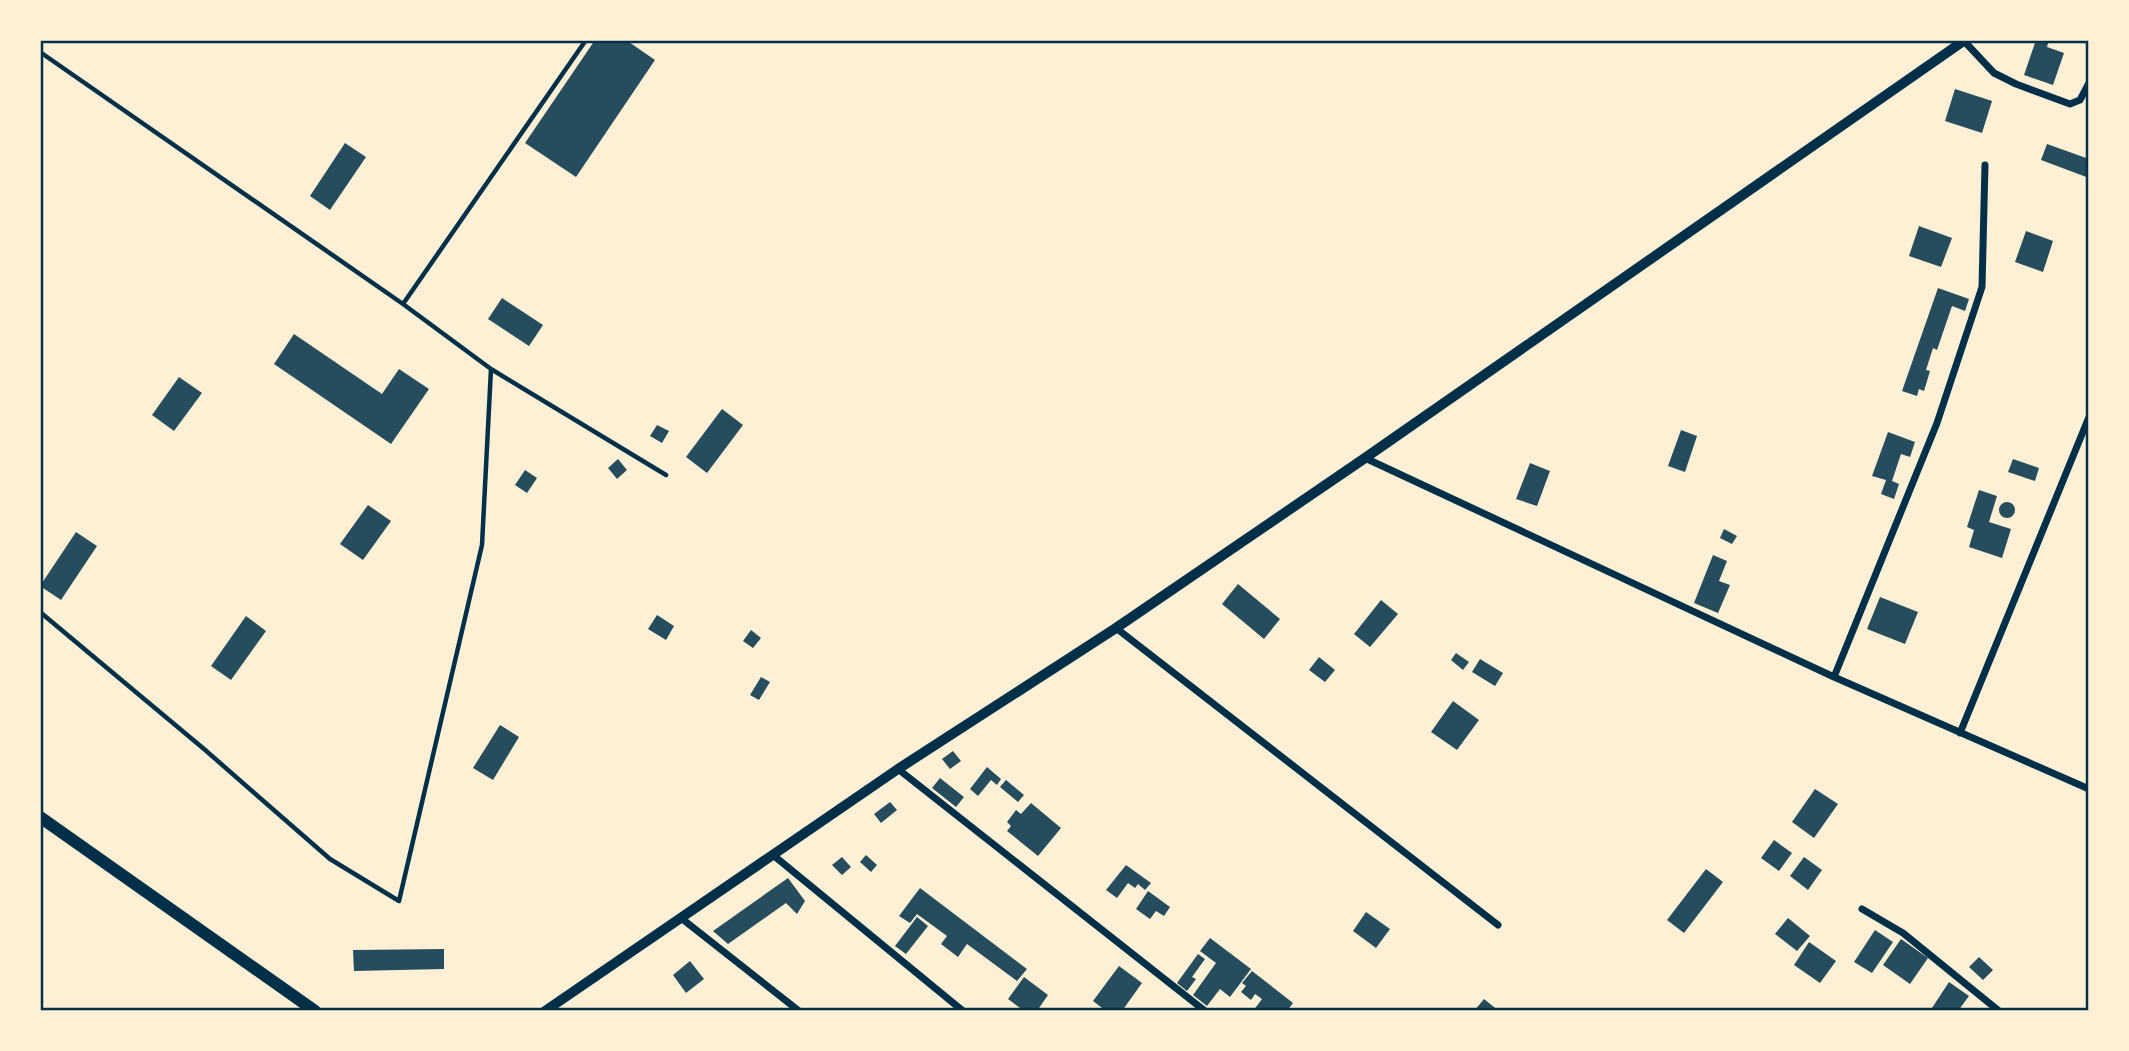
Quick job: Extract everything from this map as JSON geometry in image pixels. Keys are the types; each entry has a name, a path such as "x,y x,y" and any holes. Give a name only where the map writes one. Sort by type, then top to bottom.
{"main road":[{"path":"40,817 315,1011"}],"street":[{"path":"545,1011 898,769 1116,628 1365,458 1964,41 1994,73 2070,104 2080,100 2089,83"},
{"path":"1834,677 1937,423 1982,287 1985,165"},
{"path":"1960,733 2089,417"},
{"path":"1365,458 1834,677 2089,789"},
{"path":"1116,628 1498,925"},
{"path":"898,769 1205,1011"},
{"path":"773,855 963,1011"},
{"path":"1863,909 1903,933 1999,1011"},
{"path":"681,918 799,1011"}],"lane":[{"path":"403,304 586,40"},
{"path":"40,52 403,304 491,369 666,475"},
{"path":"40,612 331,859 399,901 482,545 491,369"}],"building":[{"path":"595,40 626,40 655,60 576,177 525,143"},
{"path":"2036,40 2049,40 2047,47 2064,53 2053,85 2024,75"},
{"path":"1955,89 1992,101 1982,133 1945,121"},
{"path":"345,143 366,157 330,210 310,196"},
{"path":"2047,144 2089,159 2089,178 2041,160"},
{"path":"1919,226 1952,238 1941,267 1909,256"},
{"path":"2026,231 2053,241 2043,272 2015,262"},
{"path":"1938,288 1969,299 1965,311 1952,306 1937,350 1933,348 1926,370 1930,371 1924,391 1919,389 1917,396 1902,391"},
{"path":"502,298 543,325 529,346 488,319"},
{"path":"294,334 382,394 399,369 429,389 391,444 274,364"},
{"path":"179,377 202,393 174,431 152,415"},
{"path":"722,409 743,425 707,473 686,457"},
{"path":"657,425 669,431 662,443 650,436"},
{"path":"1681,430 1697,436 1685,472 1668,466"},
{"path":"1888,432 1915,442 1910,457 1901,454 1892,481 1899,484 1894,499 1881,494 1886,480 1872,476"},
{"path":"618,459 627,470 617,479 608,468"},
{"path":"2013,459 2039,468 2035,481 2008,472"},
{"path":"1530,463 1550,471 1537,506 1516,499"},
{"path":"525,470 537,478 527,493 515,485"},
{"path":"1979,490 1997,496 1989,522 2011,529 2002,558 1969,547 1974,530 1967,527"},
{"path":"2007,502 2015,510 2007,518 1999,510"},
{"path":"368,505 391,521 363,560 340,544"},
{"path":"1724,529 1737,536 1732,544 1720,538"},
{"path":"76,532 97,546 61,600 40,586"},
{"path":"1713,555 1727,561 1719,581 1730,585 1718,613 1694,603"},
{"path":"1238,584 1280,619 1264,639 1222,604"},
{"path":"1880,597 1918,612 1905,644 1867,629"},
{"path":"1381,600 1398,614 1370,647 1354,634"},
{"path":"657,615 674,626 666,640 648,629"},
{"path":"246,616 266,631 231,680 211,666"},
{"path":"751,630 761,638 753,648 743,641"},
{"path":"1456,653 1469,662 1463,670 1451,660"},
{"path":"1319,657 1335,670 1325,682 1309,670"},
{"path":"1480,659 1503,673 1495,686 1472,672"},
{"path":"761,677 770,682 759,700 750,695"},
{"path":"1453,701 1479,720 1457,750 1431,732"},
{"path":"500,725 519,737 493,780 473,768"},
{"path":"953,751 961,761 950,769 942,759"},
{"path":"987,767 1001,779 997,785 991,780 978,796 970,789"},
{"path":"940,778 964,797 956,807 932,788"},
{"path":"1006,780 1024,795 1018,802 1000,787"},
{"path":"1815,789 1838,804 1814,838 1792,822"},
{"path":"890,802 897,810 881,823 874,814"},
{"path":"1031,803 1061,828 1038,856 1007,831 1011,826 1007,822 1016,810 1021,814"},
{"path":"1774,840 1792,853 1779,871 1761,858"},
{"path":"866,855 877,865 871,872 860,862"},
{"path":"842,857 851,867 842,875 832,865"},
{"path":"1804,857 1822,870 1808,890 1790,876"},
{"path":"1126,865 1151,883 1145,890 1138,884 1135,888 1128,883 1117,898 1106,890"},
{"path":"1706,869 1723,882 1684,933 1667,920"},
{"path":"788,878 805,901 797,914 786,903 728,944 713,931"},
{"path":"920,888 1027,969 1017,981 967,944 958,957 941,944 947,936 917,914 910,923 899,916"},
{"path":"1148,891 1170,907 1164,916 1156,911 1150,919 1136,909"},
{"path":"1366,912 1390,929 1376,948 1353,931"},
{"path":"917,917 928,926 906,954 895,946"},
{"path":"1788,918 1810,936 1797,951 1775,934"},
{"path":"1875,930 1893,942 1872,973 1854,962"},
{"path":"1210,938 1251,969 1230,997 1220,989 1207,1006 1193,995 1216,963 1200,951"},
{"path":"1901,939 1928,958 1910,984 1883,965"},
{"path":"1809,942 1836,961 1820,983 1794,965"},
{"path":"444,949 444,969 354,971 353,950"},
{"path":"1198,954 1205,959 1192,977 1196,979 1187,991 1177,983"},
{"path":"1979,957 1993,970 1983,980 1969,967"},
{"path":"690,961 704,979 686,993 673,975"},
{"path":"1119,966 1142,983 1122,1011 1106,1011 1093,1001"},
{"path":"1252,971 1293,1003 1287,1011 1253,1011 1262,999 1255,994 1251,1000 1241,992 1246,986 1242,983"},
{"path":"1024,977 1048,995 1037,1011 1024,1011 1008,999"},
{"path":"1949,982 1969,996 1958,1011 1930,1011"},
{"path":"1484,999 1499,1011 1474,1011"}]}
